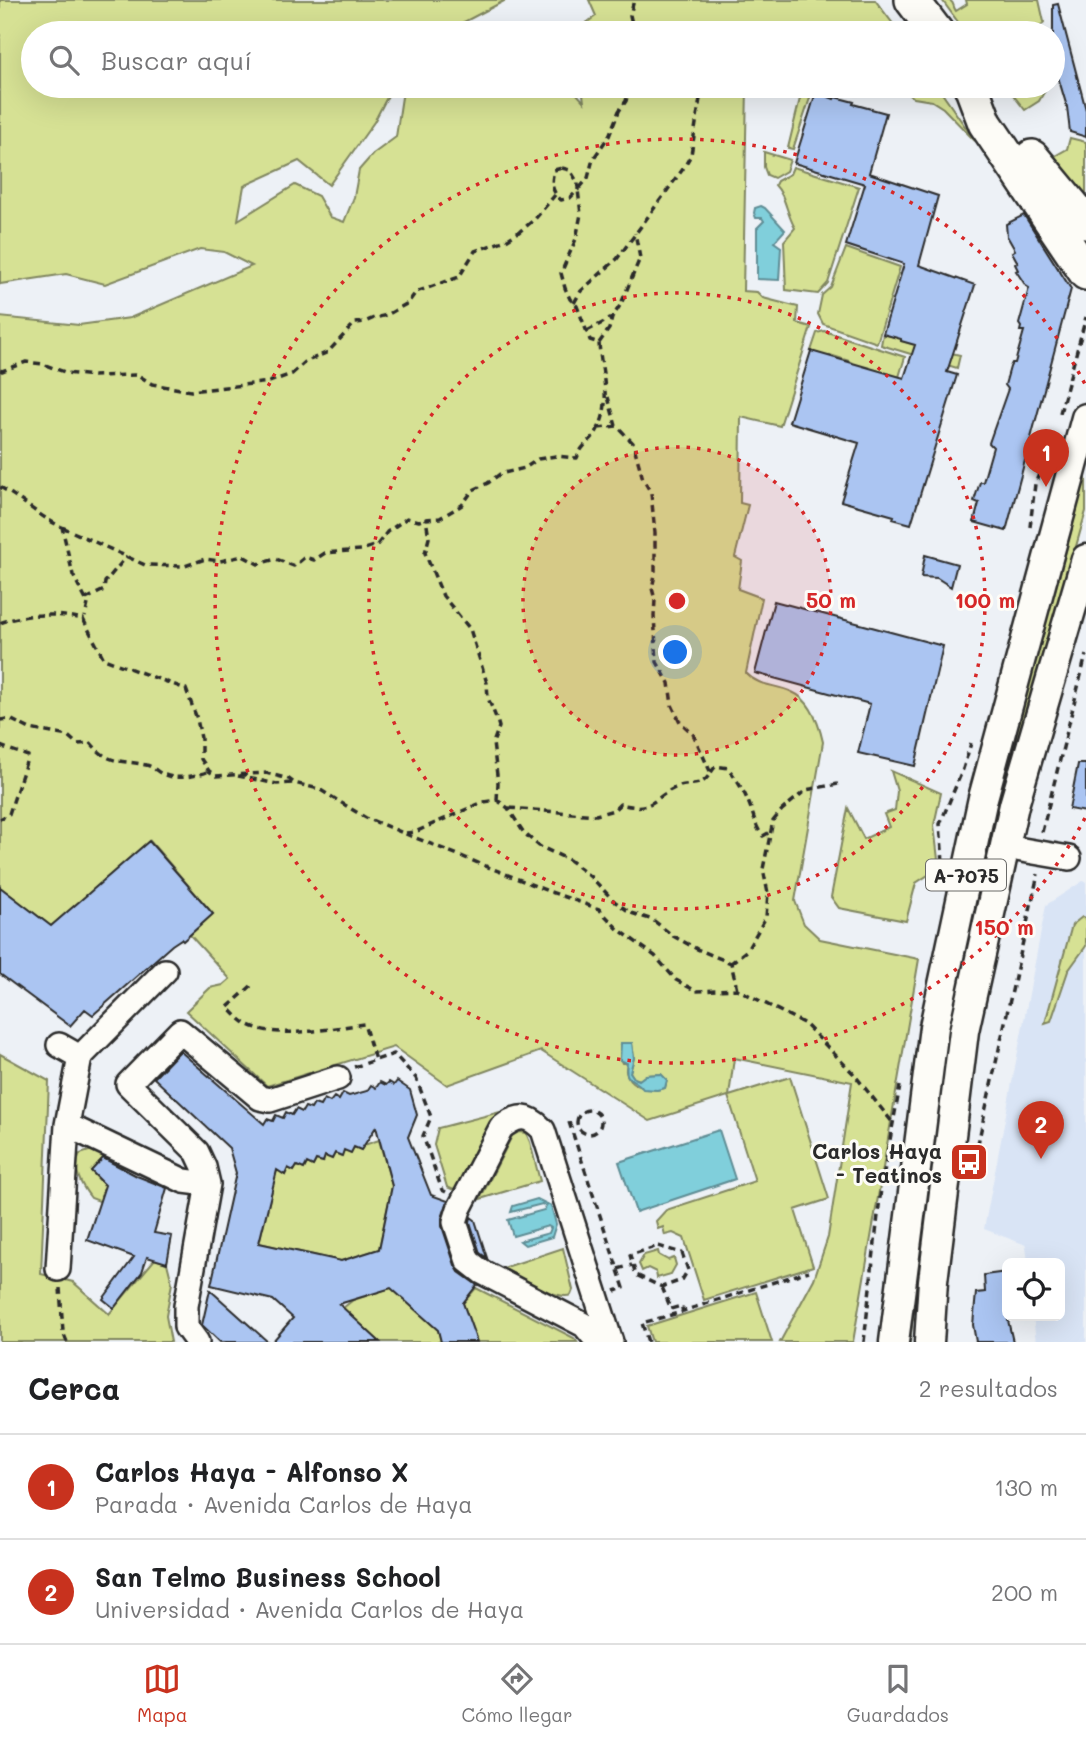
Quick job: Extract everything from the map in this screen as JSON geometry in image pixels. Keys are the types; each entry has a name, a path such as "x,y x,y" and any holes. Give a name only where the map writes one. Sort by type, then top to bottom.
{"highway":[{"path":"912,0 928,21"},
{"path":"976,98 985,123 1086,273"},
{"path":"987,98 1057,190 1086,222"}],"main road":[{"name":"A-7075","path":"894,1342 934,1027 983,798 1086,418"},
{"name":"A-7075","path":"929,1342 934,1267 964,1031 1017,793 1086,559"}],"lane":[{"path":"1005,847 1069,858"},
{"path":"58,1269 67,1125 80,1057 165,971"},
{"path":"197,1342 186,1328 186,1306 208,1184 204,1167 197,1152 128,1084 180,1031 260,1098 271,1100 338,1078"},
{"path":"59,1045 80,1057"},
{"path":"598,1342 584,1325 482,1272 468,1261 455,1222 501,1128 511,1120 533,1120 543,1130 611,1342"},
{"path":"67,1125 184,1181 208,1184"},
{"path":"568,1316 582,1311 596,1295"}],"path":[{"path":"631,21 630,15 635,0"},
{"path":"599,342 590,340 574,303 569,299 561,273 576,239 581,214 579,190 578,183 570,170 554,170 551,180 555,195 561,200 570,198 579,190 589,178 593,159 609,136 627,98"},
{"path":"574,303 581,291 617,259 683,169 691,155 700,98"},
{"path":"0,370 26,362 43,364 67,373 93,376 138,375 152,384 191,391 269,382 292,374 305,362 328,352 355,323 387,315 408,303 416,292 459,277 475,250 506,240 519,232 535,219 555,195"},
{"path":"635,233 640,258 609,330 599,342 602,377 617,426 633,443 643,479 651,493 655,533 655,575 652,589 655,600 657,662 669,683 672,705 680,722 694,734 710,771"},
{"path":"587,331 612,318"},
{"path":"0,487 46,520 145,565 185,566 205,559 220,561 243,556 258,564 276,559 294,566 305,557 314,560 325,553 361,550 377,545 387,532 407,518 419,521 440,518 462,505 473,490 500,474 525,468 538,459 556,456 577,458 582,446 596,434 607,395"},
{"path":"598,428 617,426"},
{"path":"426,520 429,538 425,553 443,596 470,629 487,682 488,698 499,727 493,743 497,800"},
{"path":"62,527 73,575 88,604 85,617"},
{"path":"86,599 104,590 105,582 127,556"},
{"path":"0,623 19,616 64,615 83,619 104,659 186,689 197,719 201,759 209,771 216,776 266,773 294,783"},
{"path":"974,1158 1043,855 1041,838 1086,654"},
{"path":"0,720 10,719 30,729 68,736 77,744 91,743 99,753 118,762 148,765 167,776 195,776 209,771"},
{"path":"0,746 28,756 9,814 0,819"},
{"path":"508,808 596,815 614,810 621,804 636,808 653,805 681,786 705,781 716,766 727,768 739,782 751,806 757,828 763,836 770,832"},
{"path":"229,775 319,789 366,818 548,891 599,908 618,929 655,956 676,980 696,990 737,989 805,1024 853,1073 893,1123"},
{"path":"731,964 747,950 766,918 768,893 764,869 773,821 806,790 838,784"},
{"path":"405,834 483,802 497,800 508,808 524,834 539,846 569,860 592,878 614,901 631,912 653,920 685,943 731,964"},
{"path":"731,964 737,989"},
{"path":"251,986 228,1007 247,1025 271,1031 308,1031 364,1024 374,1060"},
{"path":"338,1078 347,1069 394,1054 416,1078 431,1117 422,1136 442,1190 465,1198"},
{"path":"586,1111 593,1111 601,1121 601,1126 593,1134 587,1134 578,1127 580,1115 586,1111"},
{"path":"569,1122 624,1288 596,1295"},
{"path":"662,1287 682,1280 688,1270 682,1253 658,1246 630,1255 636,1275 662,1287 671,1308 681,1306 683,1311"},
{"path":"618,1269 633,1265"},
{"path":"58,1269 63,1332 67,1342"},
{"path":"648,1342 642,1323 809,1271"}],"shaded area":[{"path":"1083,881 1086,882 1086,1342 1036,1342 1034,1321 1065,1321 1065,1258 1027,1258 1026,1245 984,1229 1046,905"}],"green space":[{"path":"0,0 506,0 466,21 21,21 21,98 387,98 374,122 329,185 299,161 244,186 238,220 295,185 318,196 330,217 344,222 354,197 359,170 373,154 396,137 402,98 580,98 584,102 584,98 747,98 743,291 757,292 763,298 798,307 797,323 811,327 780,426 741,417 740,503 748,505 735,557 742,561 738,589 762,598 746,673 756,681 786,689 799,696 816,720 823,742 795,901 804,924 820,939 919,959 853,1342 780,1342 814,1279 828,1237 852,1082 734,1058 729,1096 790,1077 829,1199 795,1210 813,1266 704,1300 684,1238 673,1233 665,1235 663,1227 658,1229 656,1221 666,1210 755,1181 728,1096 650,1121 541,1051 447,1085 394,1047 267,1086 186,1011 210,988 223,985 230,979 190,935 213,914 150,841 51,926 0,887 0,317 79,325 130,318 252,266 224,252 200,249 105,284 66,274 0,284","holes":["632,1043 634,1058 630,1072 634,1078 640,1080 646,1075 661,1074 667,1080 665,1088 644,1088 634,1083 626,1072 627,1063 622,1063 620,1058 621,1044"]},
{"path":"589,0 875,0 891,21 589,21 596,16"},
{"path":"942,0 952,2 956,11 967,4 966,0 1039,0 1044,21 957,21"},
{"path":"800,98 810,98 793,149 788,148"},
{"path":"914,98 945,98 975,141 943,108 932,101"},
{"path":"1016,98 1041,98 1039,101 1025,110"},
{"path":"1070,138 1086,142 1086,198 1053,157 1067,149"},
{"path":"764,152 790,160 786,171 774,178 767,175"},
{"path":"793,167 859,187 828,283 818,294 786,290 784,241 795,228 782,194 775,185 790,174"},
{"path":"846,248 900,267 877,343 823,324 818,314 822,295 831,287"},
{"path":"824,331 905,357 896,387 848,366 849,361 830,355 828,359 811,351 817,333"},
{"path":"883,334 902,336 901,341 960,355 957,368 881,345"},
{"path":"1086,473 1086,511 1006,794 996,791 1059,577"},
{"path":"891,771 941,793 934,825 939,868 916,883 906,921 839,908 831,897 848,808 864,839 889,827 884,814 895,810 897,791"},
{"path":"983,889 957,1014 926,1207 910,1342 901,1342 936,1068 971,905"},
{"path":"1082,917 1086,918 1086,946 1068,971 1051,1021 1045,1023 1072,925"},
{"path":"0,1054 49,1081 41,1274 73,1282 109,1314 155,1259 167,1263 172,1283 166,1316 171,1342 0,1342"},
{"path":"500,1112 490,1123 456,1191 447,1187 434,1145 438,1128"},
{"path":"519,1132 526,1133 530,1142 540,1181 480,1199 512,1136"},
{"path":"379,1140 392,1186 379,1249 341,1261 259,1243 277,1170 285,1175 288,1168 294,1171 297,1166 304,1169 307,1163 313,1166 316,1160 323,1162 325,1156 332,1159 335,1153 341,1156 344,1150 354,1147 361,1150 364,1145"},
{"path":"95,1149 113,1156 109,1160 105,1157 91,1171 103,1184 122,1165 112,1206 91,1198 79,1177 77,1166 80,1154"},
{"path":"563,1248 573,1290 571,1295 564,1296 547,1291 503,1268"},
{"path":"658,1251 659,1255 668,1260 674,1258 676,1265 671,1274 657,1278 656,1272 648,1268 642,1271 639,1264 644,1255"},
{"path":"391,1288 438,1330 441,1342 380,1342 343,1308 353,1300"},
{"path":"476,1288 574,1338 577,1342 477,1342 463,1303"},
{"path":"756,1292 772,1342 652,1342 647,1326"}],"water":[{"path":"761,206 785,230 774,242 781,247 779,280 757,279 757,228 764,221 762,218 756,218 754,213 755,208"},
{"path":"621,1043 632,1043 634,1058 630,1072 634,1078 639,1080 646,1075 661,1074 667,1080 665,1088 643,1089 628,1077 627,1063 620,1060"},
{"path":"719,1130 735,1179 636,1212 619,1162"},
{"path":"537,1199 551,1206 556,1224 552,1237 525,1245 520,1241 549,1233 551,1228 548,1226 513,1236 508,1220 544,1210 546,1207 542,1204 511,1212 513,1206"}],"building":[{"path":"1058,4 1062,21 1053,21 1053,5"},
{"path":"1065,30 1086,110 1086,137 1070,132 1064,98"},
{"path":"814,98 839,98 886,113 869,173 938,196 919,265 975,285 947,372 957,375 911,524 893,519 894,516 841,501 859,443 789,422 811,351 904,378 915,345 883,334 904,264 846,245 865,184 794,163"},
{"path":"1024,215 1071,289 1006,531 974,522 979,503 974,501 980,482 983,482 993,447 989,443 1008,389 1005,385 1010,367 1015,363 1024,331 1020,331 1019,324 1029,288 1016,271 1018,270 1015,264 1018,263 1012,252 1015,250 1007,236 1006,224"},
{"path":"925,555 957,564 951,587 937,578 921,577"},
{"path":"774,601 943,646 915,766 858,753 870,704 755,673"},
{"path":"1078,764 1086,764 1086,812 1069,809"},
{"path":"149,841 213,914 183,941 181,939 172,945 93,1015 85,1009 70,1026 0,974 0,887 51,926"},
{"path":"180,1051 264,1124 267,1119 273,1121 276,1115 283,1118 286,1112 292,1115 296,1109 302,1112 305,1107 311,1109 314,1104 320,1106 324,1099 330,1102 334,1097 339,1100 343,1093 349,1096 367,1091 371,1085 376,1088 380,1082 394,1085 397,1081 410,1090 417,1115 408,1137 431,1195 448,1201 442,1226 455,1265 459,1272 477,1285 463,1303 477,1342 441,1342 438,1330 391,1288 339,1304 380,1342 272,1342 293,1318 273,1300 211,1285 236,1173 229,1148 154,1078","holes":["376,1127 392,1186 379,1249 341,1261 259,1243 277,1170 285,1175 288,1168 294,1171 297,1166 304,1169 307,1163 313,1166 316,1160 323,1162 325,1156 332,1159 335,1153 342,1156 344,1150 351,1153 354,1147 361,1150"]},
{"path":"103,1158 167,1188 154,1233 172,1236 167,1263 147,1257 142,1272 114,1308 103,1299 134,1257 87,1240 105,1185 91,1171"},
{"path":"471,1217 475,1220 487,1258 480,1253 470,1222"},
{"path":"1002,1273 1002,1321 1008,1321 1013,1342 976,1342 973,1325 976,1293 985,1292 984,1275"},
{"path":"210,1290 268,1342 220,1342 202,1325"}],"place":[{"name":"Carlos Haya - Alfonso X","path":"1046,487"},
{"name":"San Telmo Business School","path":"1041,1159"},
{"name":"Carlos Haya - Teatinos","path":"969,1162"}]}
